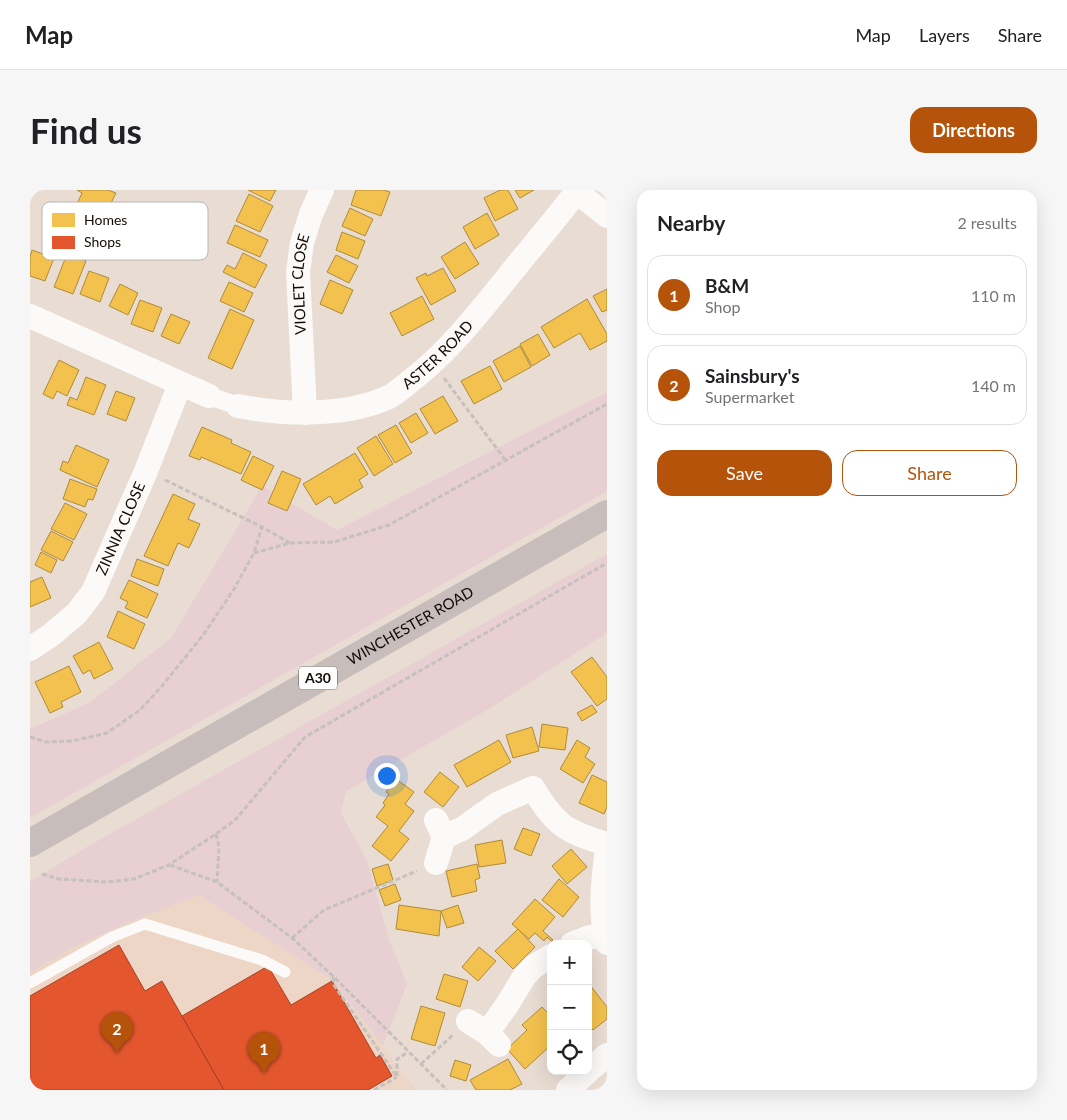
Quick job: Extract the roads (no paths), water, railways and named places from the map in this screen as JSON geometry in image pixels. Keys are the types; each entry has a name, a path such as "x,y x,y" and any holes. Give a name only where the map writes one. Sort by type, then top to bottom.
{"main road":[{"name":"WINCHESTER ROAD","path":"30,843 607,514"}],"street":[{"name":"VIOLET CLOSE","path":"305,413 298,272 302,243 322,190"},
{"name":"ASTER ROAD","path":"238,406 266,411 305,413 366,405 390,397 433,363 472,321 578,191"},
{"path":"578,191 607,216"},
{"path":"30,316 180,384 238,406"},
{"name":"ZINNIA CLOSE","path":"30,649 51,635 77,613 93,592 146,471 180,384"},
{"path":"436,863 440,828 462,829 497,804 533,788 548,811 562,826 580,836 607,844"},
{"path":"582,940 590,937 606,940 603,893 607,849"},
{"path":"485,1033 507,1005 524,977 533,967 547,958"},
{"path":"592,1068 607,1055"},
{"path":"568,1090 584,1075"}],"lane":[{"path":"30,983 112,937 146,924 262,960 284,972"}],"place":[{"name":"Sainsbury's","path":"117,1053"},
{"name":"B&M","path":"264,1073"}]}
